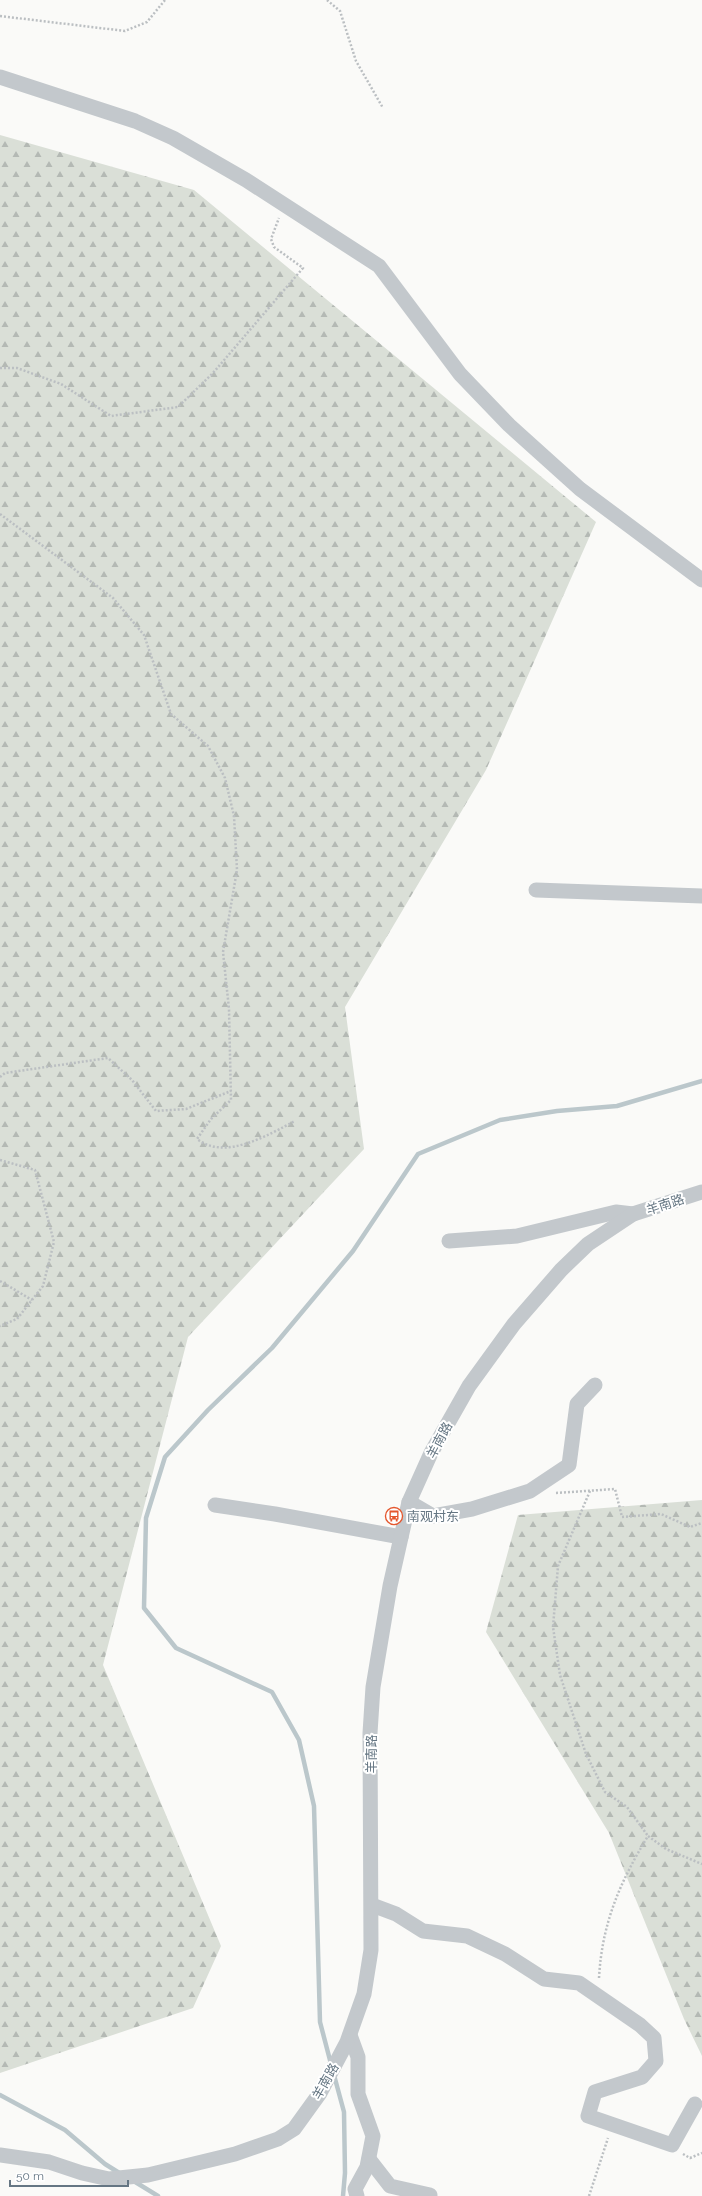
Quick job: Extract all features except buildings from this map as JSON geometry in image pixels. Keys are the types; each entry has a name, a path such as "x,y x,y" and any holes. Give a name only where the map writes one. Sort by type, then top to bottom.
{"street":[{"path":"0,77 135,120 173,138 246,180 379,266 460,374 509,425 580,489 702,580"},
{"path":"536,890 702,896"},
{"name":"羊南路","path":"0,2155 49,2162 82,2173 112,2178 141,2176 236,2154 278,2139 294,2128 325,2084 349,2038 364,1994 371,1950 372,1905 370,1733 373,1687 390,1586 409,1502 431,1453 469,1386 514,1324 588,1244 633,1214 702,1192"},
{"path":"449,1241 517,1236 616,1212 633,1214"},
{"path":"409,1502 433,1516 472,1509 530,1492 569,1465 577,1404 595,1385"},
{"path":"215,1505 401,1537"},
{"path":"372,1905 396,1914 423,1931 467,1936 505,1954 544,1979 579,1983 598,1994 613,2007 640,2025 654,2038 656,2061 642,2077 595,2092 588,2116 672,2145 695,2104"},
{"path":"349,2038 358,2057 358,2094 373,2136 367,2167 355,2189 357,2196"},
{"path":"369,2159 390,2186 430,2195"}],"path":[{"path":"0,16 125,31 147,22 165,0"},
{"path":"328,0 340,11 356,61 383,108"},
{"path":"0,368 16,368 61,384 111,416 178,408 213,373 303,268 274,247 271,239 285,205"},
{"path":"0,514 113,598 144,635 171,714 208,746 225,778 234,816 237,870 223,952 229,1009 231,1100 211,1119 197,1139 206,1146 230,1149 276,1131 295,1121"},
{"path":"0,1077 5,1073 108,1058 132,1080 156,1111 186,1109 231,1092"},
{"path":"0,1160 35,1170 54,1242 43,1286 17,1318 0,1326"},
{"path":"0,1281 32,1300"},
{"path":"530,1492 563,1493 615,1489 622,1517 660,1514 690,1527 702,1524"},
{"path":"590,1491 558,1566 553,1627 560,1675 586,1754 605,1792 627,1807 648,1836 666,1849 702,1864"},
{"path":"598,1994 600,1958 608,1916 634,1860 648,1836"},
{"path":"589,2196 613,2124"}],"green space":[{"path":"0,135 194,190 596,522 486,770 345,1007 364,1149 188,1337 103,1665 221,1946 193,2008 0,2073"},
{"path":"702,1500 702,2056 684,2019 609,1833 486,1632 518,1515"}],"waterway":[{"path":"331,2064 320,2022 314,1806 299,1740 272,1692 176,1648 144,1608 146,1518 165,1457 208,1410 272,1348 353,1251 418,1154 500,1120 557,1111 617,1106 702,1081"},
{"path":"334,2075 344,2112 345,2173 343,2196"},
{"path":"0,2095 65,2130 105,2164 121,2174"},
{"path":"132,2180 158,2196"}],"place":[{"name":"南观村东","path":"394,1516"}]}
